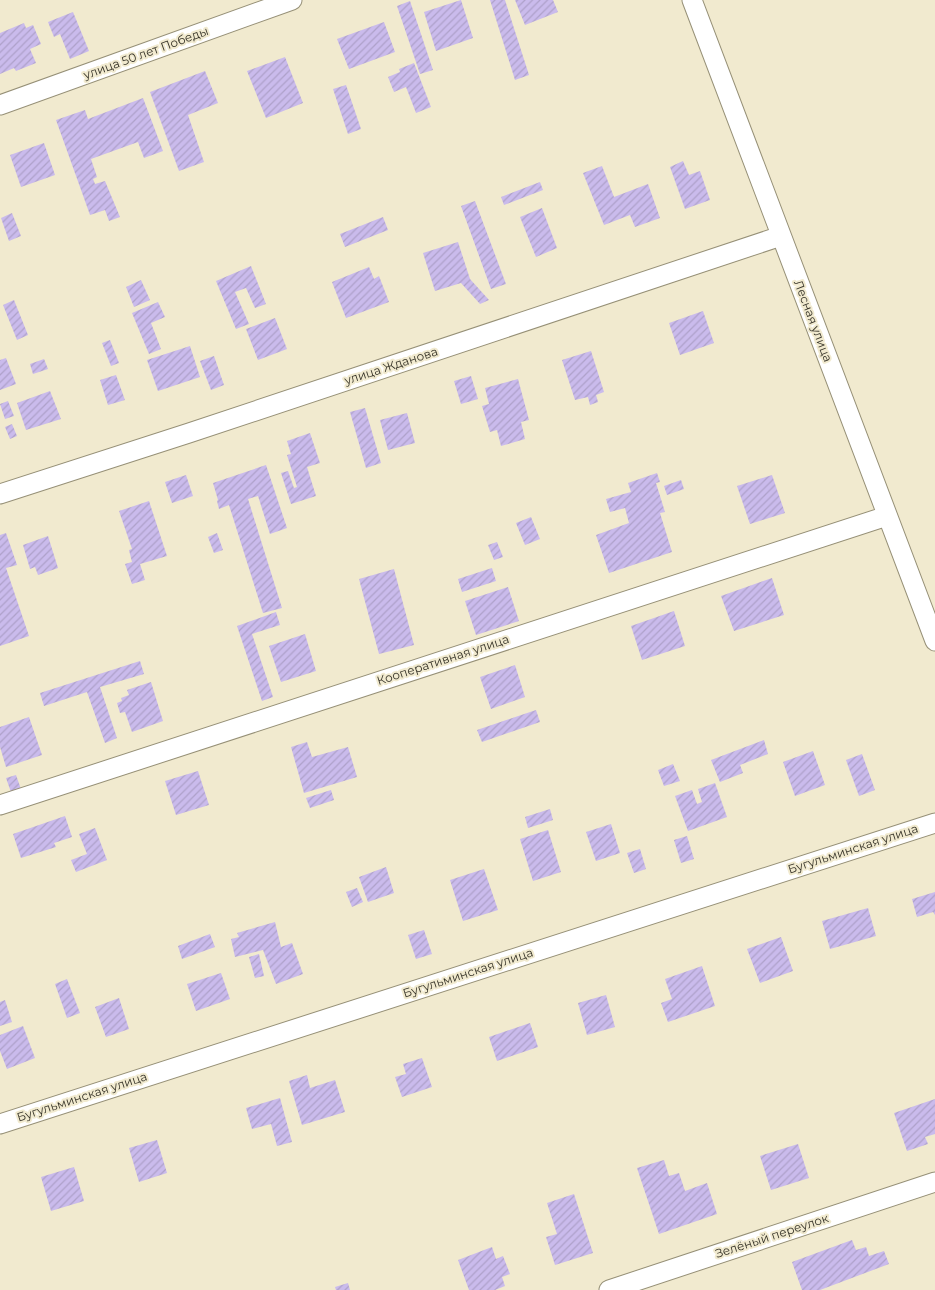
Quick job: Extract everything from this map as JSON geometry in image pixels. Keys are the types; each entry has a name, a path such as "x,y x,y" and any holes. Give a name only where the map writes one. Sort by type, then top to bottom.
{"street":[{"name":"улица 50 лет Победы","path":"0,105 292,0"},
{"name":"Лесная улица","path":"692,0 935,641"},
{"name":"улица Жданова","path":"0,494 780,236"},
{"name":"Кооперативная улица","path":"0,805 887,516"},
{"name":"Бугульминская улица","path":"0,1124 935,823"},
{"name":"Зелёный переулок","path":"609,1290 935,1182"}],"building":[{"path":"461,0 473,38 436,51 424,12"},
{"path":"490,0 505,0 529,75 515,80"},
{"path":"515,0 553,0 558,12 525,25"},
{"path":"410,1 433,70 420,74 397,6"},
{"path":"73,12 89,51 70,59 60,34 54,37 48,22"},
{"path":"384,22 395,52 349,69 337,39"},
{"path":"24,23 26,28 33,25 41,44 30,49 36,63 16,71 14,68 0,74 0,33"},
{"path":"285,57 303,103 266,118 247,71"},
{"path":"414,63 431,107 416,113 406,87 394,92 388,77 400,72 399,69"},
{"path":"205,71 218,103 188,115 204,162 179,171 150,92"},
{"path":"346,85 361,129 348,134 333,89"},
{"path":"143,98 163,151 144,158 138,142 91,159 97,177 93,179 95,184 105,181 120,217 109,221 105,210 90,215 56,120 85,110 88,119"},
{"path":"44,143 55,175 21,187 10,155"},
{"path":"683,161 689,175 700,171 710,200 685,209 670,167"},
{"path":"602,166 614,197 648,184 660,218 635,227 630,215 604,225 583,173"},
{"path":"540,182 543,190 504,205 501,197"},
{"path":"475,201 506,284 491,289 461,206"},
{"path":"542,208 557,248 536,257 520,217"},
{"path":"12,213 21,236 9,241 1,218"},
{"path":"383,217 388,230 345,247 340,234"},
{"path":"458,242 470,279 489,300 480,304 461,283 435,291 423,253"},
{"path":"251,266 266,304 255,308 246,288 235,292 249,324 236,329 216,281"},
{"path":"369,267 374,279 379,276 389,302 346,318 332,282"},
{"path":"141,280 150,300 134,307 126,287"},
{"path":"14,300 28,335 17,340 3,305"},
{"path":"158,302 165,317 151,323 161,349 149,354 132,313"},
{"path":"703,311 714,343 680,355 669,323"},
{"path":"275,318 287,349 258,360 246,329"},
{"path":"110,340 119,363 111,366 102,343"},
{"path":"190,346 200,377 158,391 147,360"},
{"path":"591,351 604,392 596,395 598,402 590,405 588,397 575,400 562,360"},
{"path":"214,356 224,385 211,390 200,361"},
{"path":"6,358 16,384 0,390 0,360"},
{"path":"44,359 48,369 33,374 30,364"},
{"path":"116,375 125,400 108,405 100,380"},
{"path":"471,376 478,399 461,404 454,381"},
{"path":"518,379 529,420 521,422 525,439 501,446 497,430 490,432 482,406 489,404 485,388"},
{"path":"50,391 61,419 26,430 17,403"},
{"path":"8,401 14,416 5,419 0,404"},
{"path":"365,408 381,463 366,468 350,412"},
{"path":"407,413 415,443 388,450 380,420"},
{"path":"12,424 17,436 10,439 5,427"},
{"path":"310,433 320,463 307,467 316,496 291,504 281,473 288,471 294,488 297,487 287,455 291,454 287,441"},
{"path":"266,465 287,528 270,534 258,496 248,499 282,608 263,613 229,505 219,509 213,483"},
{"path":"657,473 660,482 656,483 665,512 660,513 672,552 609,573 596,535 629,523 625,508 610,512 606,499 631,492 628,483"},
{"path":"186,475 193,496 172,503 165,482"},
{"path":"772,475 785,513 750,524 737,486"},
{"path":"681,480 684,489 667,495 664,486"},
{"path":"149,501 167,556 140,564 145,580 132,584 125,564 132,562 129,550 132,549 119,511"},
{"path":"531,517 540,539 525,545 516,523"},
{"path":"6,533 17,565 6,568 29,636 0,646 0,535"},
{"path":"217,533 223,550 214,553 208,537"},
{"path":"48,536 58,568 38,575 35,567 30,569 23,545"},
{"path":"497,542 503,557 494,560 488,545"},
{"path":"492,568 496,581 462,592 458,579"},
{"path":"394,569 414,645 379,654 359,579"},
{"path":"772,578 784,615 734,631 721,596"},
{"path":"508,587 519,621 476,635 465,601"},
{"path":"674,611 685,646 642,660 631,626"},
{"path":"276,612 280,625 252,634 273,697 262,701 237,626"},
{"path":"305,634 316,671 281,682 269,646"},
{"path":"140,661 144,674 100,687 117,738 105,743 87,692 44,706 40,693"},
{"path":"515,665 525,697 491,709 480,677"},
{"path":"151,682 163,721 132,732 125,712 120,713 117,703 122,701 121,698 129,695 127,690"},
{"path":"536,710 540,722 482,742 477,730"},
{"path":"29,717 42,755 6,767 0,747 0,727"},
{"path":"764,740 768,754 740,765 743,773 720,782 711,760"},
{"path":"307,742 312,757 348,747 357,777 304,793 291,747"},
{"path":"813,751 825,785 795,796 783,762"},
{"path":"862,754 875,790 859,796 846,760"},
{"path":"673,764 680,781 664,786 658,770"},
{"path":"198,771 209,805 176,815 165,781"},
{"path":"16,775 22,792 12,795 6,778"},
{"path":"715,783 727,817 688,831 675,796 692,790 697,804 702,802 698,789"},
{"path":"331,790 334,800 310,808 306,798"},
{"path":"550,809 553,820 528,828 525,817"},
{"path":"65,816 72,837 54,843 56,847 21,858 13,834"},
{"path":"611,824 620,853 596,861 586,832"},
{"path":"95,828 107,860 76,872 71,860 87,854 79,834"},
{"path":"548,830 561,872 533,881 520,839"},
{"path":"687,836 694,859 681,863 674,840"},
{"path":"640,849 646,869 634,873 627,853"},
{"path":"386,867 394,893 368,902 359,877"},
{"path":"484,869 498,910 463,921 450,880"},
{"path":"357,888 363,902 352,907 346,892"},
{"path":"935,892 935,915 933,912 917,917 912,899"},
{"path":"868,908 876,936 830,949 822,921"},
{"path":"275,922 281,947 292,943 303,974 276,984 263,950 235,957 231,939 239,937 237,933"},
{"path":"424,930 432,954 416,959 408,935"},
{"path":"210,934 215,947 182,959 178,946"},
{"path":"781,937 793,971 760,983 747,949"},
{"path":"259,954 264,976 255,978 249,957"},
{"path":"702,966 715,1006 668,1022 661,1003 672,999 665,979"},
{"path":"221,973 230,999 196,1011 187,984"},
{"path":"67,979 80,1013 67,1018 55,984"},
{"path":"606,995 615,1027 587,1035 578,1003"},
{"path":"119,998 129,1029 106,1037 95,1007"},
{"path":"5,1000 12,1022 0,1026 0,1002"},
{"path":"530,1023 538,1047 497,1061 489,1037"},
{"path":"23,1026 35,1058 7,1069 0,1051 0,1035"},
{"path":"422,1058 432,1087 402,1097 395,1077 406,1074 403,1064"},
{"path":"307,1075 310,1088 335,1080 345,1112 302,1125 289,1081"},
{"path":"280,1098 292,1142 277,1146 271,1124 252,1129 246,1108"},
{"path":"935,1099 935,1134 925,1137 928,1144 907,1151 894,1113"},
{"path":"157,1140 167,1173 139,1182 129,1148"},
{"path":"798,1144 809,1178 771,1190 760,1156"},
{"path":"664,1160 669,1176 679,1173 685,1191 707,1183 717,1214 659,1234 637,1168"},
{"path":"74,1167 84,1201 51,1211 41,1177"},
{"path":"574,1194 593,1253 555,1265 546,1237 557,1234 547,1203"},
{"path":"852,1240 856,1250 866,1247 869,1256 884,1251 889,1264 820,1290 802,1290 792,1262"},
{"path":"492,1247 496,1259 503,1256 510,1274 502,1277 505,1286 495,1290 469,1290 458,1260"},
{"path":"348,1283 350,1290 336,1290 335,1287"}]}
